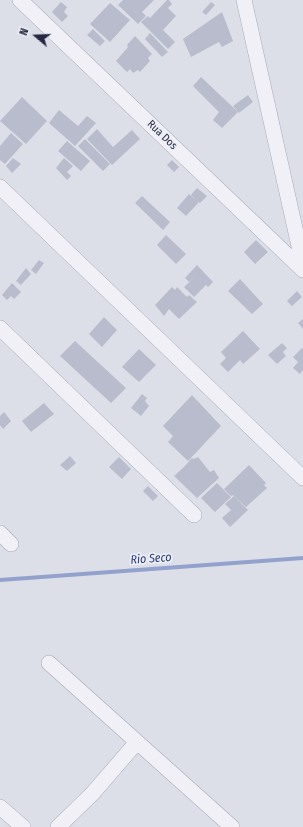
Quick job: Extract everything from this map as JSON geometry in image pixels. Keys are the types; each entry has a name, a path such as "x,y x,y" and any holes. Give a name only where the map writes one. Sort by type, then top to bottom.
{"street":[{"name":"Rua Dos","path":"20,0 303,270"},
{"path":"244,0 303,264"},
{"path":"0,186 303,478"},
{"path":"0,328 194,515"},
{"path":"0,533 11,544"},
{"path":"49,664 232,827"},
{"path":"58,827 92,794 137,742"},
{"path":"0,806 23,827"}],"building":[{"path":"123,0 154,0 142,12 146,16 138,24 118,5"},
{"path":"167,0 169,0 172,4 168,8 176,16 163,30 175,42 168,49 141,22 148,16 150,18"},
{"path":"61,2 67,7 64,12 68,16 62,22 52,12"},
{"path":"211,2 215,5 206,15 202,12"},
{"path":"110,3 130,20 110,42 90,24"},
{"path":"222,12 233,41 222,47 219,42 191,57 183,39"},
{"path":"93,29 105,41 100,46 87,35"},
{"path":"150,33 168,52 162,57 145,39"},
{"path":"135,36 152,54 148,58 150,61 140,72 138,70 133,73 130,69 127,72 116,61"},
{"path":"201,77 238,112 222,128 213,120 219,112 193,86"},
{"path":"248,95 253,102 239,113 233,106"},
{"path":"22,97 47,121 26,144 0,121"},
{"path":"59,110 78,126 87,116 96,123 75,146 49,123"},
{"path":"97,129 113,147 132,130 140,139 112,165 87,139"},
{"path":"11,133 23,144 5,164 0,160 0,146"},
{"path":"85,139 110,164 103,171 78,146"},
{"path":"67,141 90,161 81,171 58,151"},
{"path":"13,158 21,164 12,173 6,166"},
{"path":"64,158 73,166 67,172 71,176 67,180 56,168"},
{"path":"172,160 179,167 174,172 167,165"},
{"path":"197,188 207,196 186,216 177,208 189,194 197,201 191,195"},
{"path":"142,196 170,222 163,230 135,203"},
{"path":"166,235 186,254 176,264 157,245"},
{"path":"256,240 268,252 255,264 244,252"},
{"path":"39,260 44,263 36,274 31,270"},
{"path":"197,265 213,282 208,287 206,285 194,297 184,287 198,274 189,282 185,278"},
{"path":"26,268 31,274 21,285 16,281"},
{"path":"240,279 263,304 252,314 228,291"},
{"path":"12,283 21,292 14,299 11,296 7,300 2,295"},
{"path":"172,287 175,290 177,287 187,297 189,295 197,302 179,319 169,309 164,316 155,305"},
{"path":"297,291 302,297 292,306 287,301"},
{"path":"104,317 117,330 102,347 89,334"},
{"path":"303,319 303,329 298,323"},
{"path":"243,331 260,349 243,364 240,360 228,372 220,364 226,358 221,352"},
{"path":"75,341 126,388 111,403 60,356"},
{"path":"282,343 287,348 283,352 286,356 277,364 268,355"},
{"path":"302,348 303,370 300,374 293,368 298,362 293,357"},
{"path":"139,349 156,365 139,382 122,367"},
{"path":"142,394 147,398 145,401 149,406 141,416 131,408"},
{"path":"192,395 221,426 188,461 168,442 173,436 163,426"},
{"path":"44,403 54,414 31,432 22,421"},
{"path":"4,412 11,421 3,429 0,425 0,416"},
{"path":"70,456 76,463 67,471 60,465"},
{"path":"119,457 131,469 122,479 109,467"},
{"path":"198,457 210,472 214,470 219,478 197,498 174,476 192,458 194,459"},
{"path":"249,465 266,483 264,485 267,488 246,507 224,489"},
{"path":"217,483 231,497 215,512 201,498"},
{"path":"148,486 158,496 153,501 143,491"},
{"path":"234,496 248,510 230,527 222,518 231,510 225,504"}],"waterway":[{"name":"Rio Seco","path":"0,580 303,558"}]}
